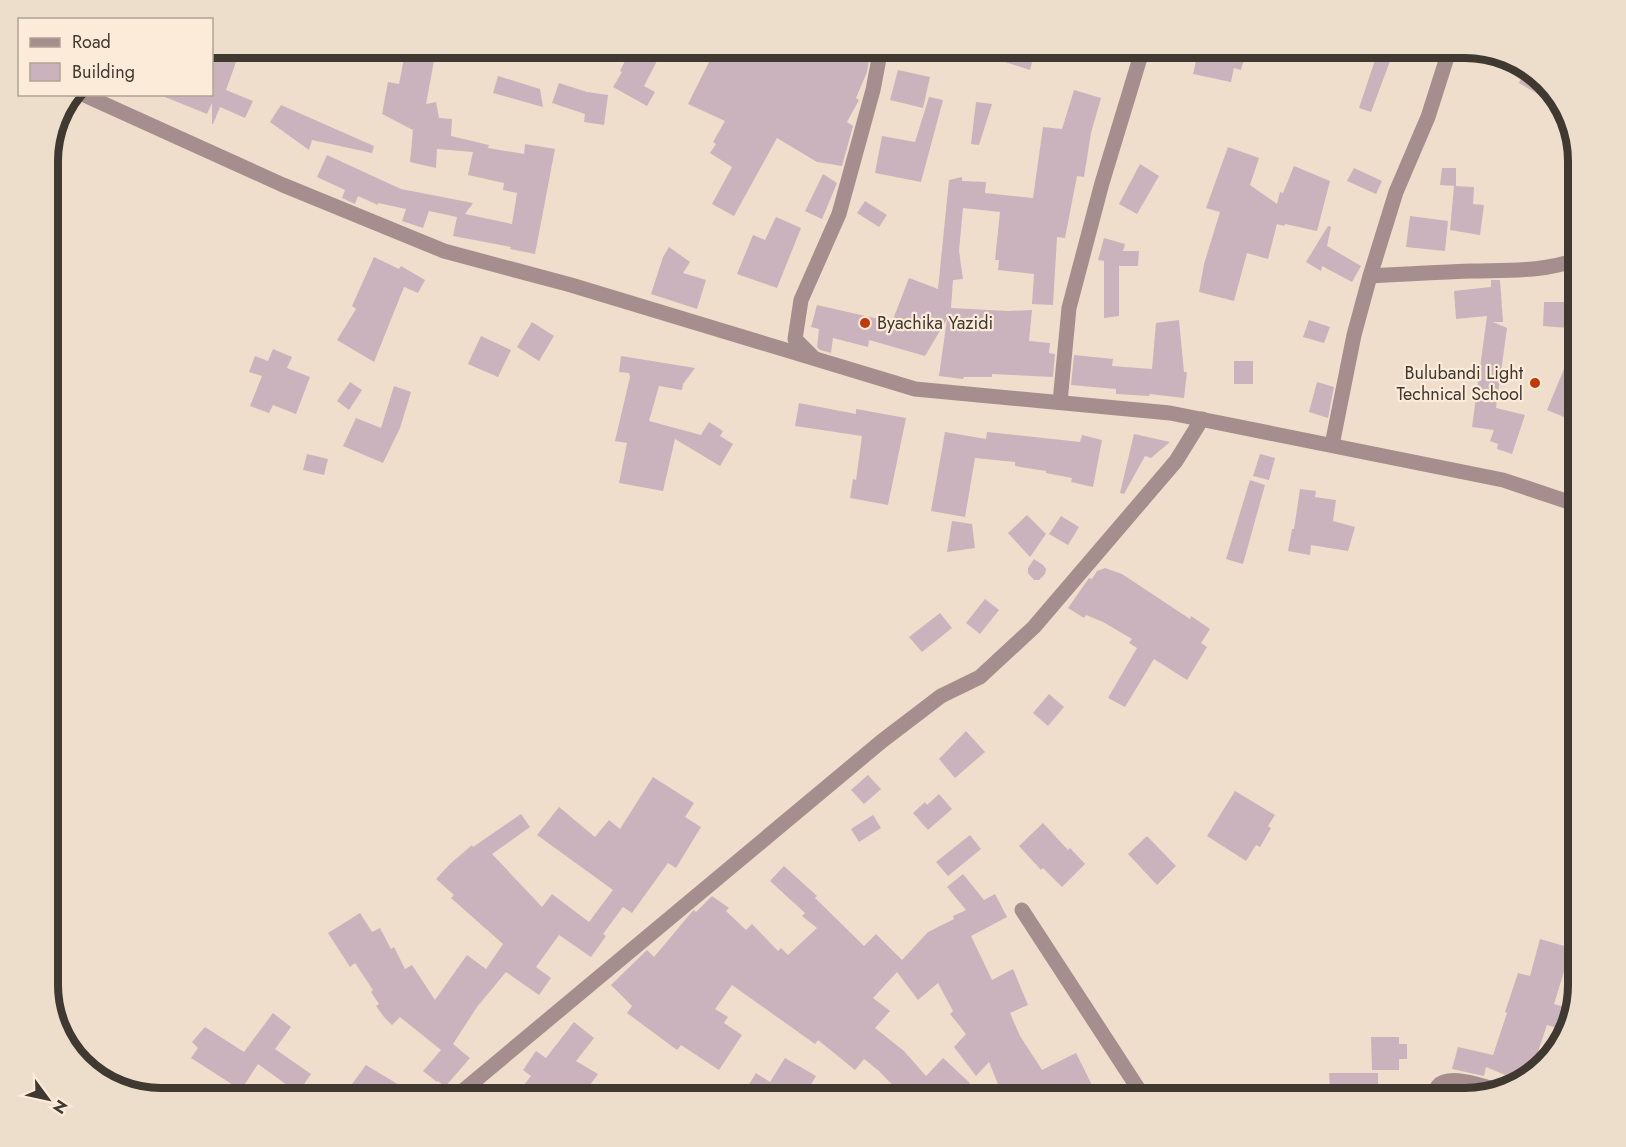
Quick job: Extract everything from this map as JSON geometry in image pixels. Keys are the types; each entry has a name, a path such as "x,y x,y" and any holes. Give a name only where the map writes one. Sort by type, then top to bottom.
{"street":[{"path":"815,359 795,339 801,300 838,214 873,90 879,58"},
{"path":"1060,402 1069,308 1102,183 1140,58"},
{"path":"1332,445 1354,335 1370,276 1396,192 1428,117 1447,58"},
{"path":"86,96 283,185 444,251 571,285 915,389 1170,413 1503,480 1568,502"},
{"path":"1370,276 1525,269 1560,266 1568,263"},
{"path":"466,1088 882,741 941,696 980,677 1034,627 1057,601 1176,460 1202,419"},
{"path":"1022,910 1139,1088"},
{"path":"1437,1088 1439,1084 1448,1080 1483,1087"}],"building":[{"path":"213,58 237,58 226,90 253,101 245,118 220,107 212,124 212,103 207,114 162,96 213,96"},
{"path":"404,58 435,58 426,104 436,102 439,118 452,119 451,136 489,145 488,148 524,154 525,144 555,149 535,254 453,236 457,217 429,211 423,228 402,221 406,209 378,203 378,205 358,196 355,204 342,198 345,190 317,177 327,155 401,189 473,203 465,214 512,224 517,193 503,190 504,183 468,175 473,152 437,149 436,168 410,162 413,130 382,114 388,82 399,84"},
{"path":"626,58 650,58 657,61 644,86 655,92 647,106 613,87 622,72 620,71"},
{"path":"711,58 869,58 867,72 856,98 859,100 847,122 853,126 842,166 817,162 777,138 734,216 712,204 732,167 710,153 716,144 713,142 725,121 688,104"},
{"path":"1003,58 1033,58 1030,70 1002,61"},
{"path":"1197,58 1244,58 1241,70 1234,68 1231,82 1193,74"},
{"path":"1376,58 1391,58 1371,112 1359,108"},
{"path":"898,70 930,77 923,108 890,100"},
{"path":"498,76 540,89 543,107 493,93"},
{"path":"1522,76 1539,91 1538,94 1519,83"},
{"path":"559,83 587,92 608,95 604,125 584,122 585,114 552,103"},
{"path":"1074,90 1101,98 1091,133 1084,177 1077,176 1065,238 1057,237 1053,305 1032,304 1034,274 998,270 999,260 995,260 1000,212 963,208 959,251 963,279 953,280 951,308 1032,310 1029,341 1050,343 1049,353 1055,354 1053,377 992,374 992,377 964,377 963,379 939,376 947,319 925,356 869,340 868,347 833,338 831,353 820,350 817,347 819,329 811,327 817,305 892,322 909,278 938,289 949,180 962,177 962,181 986,182 985,193 1033,198 1043,127 1062,129"},
{"path":"929,97 943,100 921,182 875,173 882,136 915,142"},
{"path":"976,102 992,104 979,145 971,144"},
{"path":"281,105 374,146 372,153 312,140 309,150 270,122"},
{"path":"1228,147 1259,158 1250,185 1277,204 1280,192 1283,193 1294,166 1330,181 1317,231 1277,224 1268,259 1247,253 1234,301 1199,292 1204,264 1220,212 1206,208"},
{"path":"1140,164 1159,176 1137,214 1119,204"},
{"path":"1354,168 1382,181 1376,194 1347,181"},
{"path":"1442,168 1456,168 1456,186 1440,185"},
{"path":"823,174 837,183 822,219 805,211"},
{"path":"1454,186 1474,187 1473,204 1484,205 1480,235 1450,230"},
{"path":"865,201 887,215 879,227 857,213"},
{"path":"1410,216 1448,221 1445,251 1406,247"},
{"path":"776,217 801,228 777,288 737,274 753,235 765,240"},
{"path":"1328,226 1331,227 1327,246 1361,266 1352,282 1322,266 1321,271 1306,262"},
{"path":"1104,238 1125,244 1123,251 1139,251 1138,266 1119,266 1119,316 1104,318 1104,261 1098,260"},
{"path":"669,247 690,262 683,273 706,280 697,309 651,294 663,257"},
{"path":"374,257 399,269 401,266 425,280 418,293 404,287 374,362 337,340 356,309 352,306"},
{"path":"1491,280 1500,280 1503,322 1493,322 1507,328 1496,408 1525,415 1512,454 1497,449 1498,444 1490,441 1494,430 1472,427 1487,316 1456,319 1454,291 1491,287"},
{"path":"1544,302 1568,302 1568,328 1543,326"},
{"path":"1179,320 1184,372 1187,372 1184,398 1150,394 1149,396 1116,394 1116,389 1071,385 1074,355 1113,359 1112,366 1152,369 1156,323"},
{"path":"1309,320 1330,327 1324,343 1303,337"},
{"path":"532,322 554,336 539,361 517,347"},
{"path":"481,336 511,350 498,377 468,364"},
{"path":"273,349 292,357 287,368 310,377 296,414 273,405 269,413 250,406 262,376 249,372 255,356 268,361"},
{"path":"621,356 695,368 683,384 682,390 659,386 649,421 701,435 709,422 723,431 720,436 733,444 720,466 675,439 663,491 619,483 627,443 615,441 630,377 629,373 619,372"},
{"path":"1568,359 1568,408 1564,417 1547,410"},
{"path":"1234,361 1253,361 1253,384 1234,384"},
{"path":"350,382 362,390 349,410 337,401"},
{"path":"1317,382 1334,387 1328,418 1309,412"},
{"path":"394,386 411,392 400,428 383,463 343,446 356,418 381,428"},
{"path":"799,403 856,414 856,409 906,418 888,505 850,498 853,479 856,480 862,436 795,426"},
{"path":"945,432 986,439 987,432 1080,442 1082,435 1102,440 1093,487 1071,482 1072,478 1046,473 1046,471 1015,466 1015,462 975,458 965,517 931,511"},
{"path":"1134,434 1170,442 1151,458 1145,456 1124,494 1120,493"},
{"path":"307,454 328,459 324,475 303,470"},
{"path":"1260,454 1275,458 1269,480 1253,476"},
{"path":"1250,480 1265,485 1243,564 1226,559"},
{"path":"1300,489 1316,491 1315,497 1336,500 1333,521 1355,527 1348,551 1311,545 1310,555 1288,551"},
{"path":"1027,515 1046,534 1030,557 1008,533"},
{"path":"1061,516 1079,527 1068,545 1049,534"},
{"path":"952,521 972,524 975,548 947,552"},
{"path":"1034,559 1046,569 1045,574 1039,580 1034,580 1028,573 1028,568"},
{"path":"1105,568 1122,574 1190,619 1191,616 1210,629 1201,643 1207,647 1187,680 1154,659 1125,707 1108,698 1137,648 1129,643 1132,639 1103,622 1086,615 1084,618 1068,608 1089,578 1092,579 1097,571"},
{"path":"985,599 999,610 980,634 966,623"},
{"path":"940,613 952,628 922,652 909,637"},
{"path":"1049,694 1064,707 1048,726 1033,713"},
{"path":"966,731 985,752 955,778 939,759"},
{"path":"868,775 881,789 864,804 851,790"},
{"path":"653,777 694,803 685,817 701,827 676,868 668,863 632,913 623,907 603,934 606,936 591,957 559,935 536,967 551,978 539,995 506,972 477,1007 453,1044 470,1058 445,1087 437,1082 423,1071 441,1050 400,1017 392,1025 384,1017 376,1006 379,1004 371,992 373,990 355,963 350,967 328,933 360,913 372,932 380,928 391,949 394,947 405,969 412,965 435,1000 467,955 486,969 503,944 451,898 454,895 436,879 450,864 472,845 473,847 521,814 530,827 492,854 542,907 552,894 589,922 613,890 537,835 559,807 595,837 609,820 620,829"},
{"path":"1235,791 1275,815 1268,826 1271,828 1260,847 1256,845 1246,861 1207,836"},
{"path":"939,794 952,809 928,830 913,813 925,802 927,805"},
{"path":"873,815 881,828 859,842 851,829"},
{"path":"1043,823 1068,850 1070,848 1085,864 1062,887 1043,868 1041,870 1019,846"},
{"path":"970,835 981,849 948,876 936,862"},
{"path":"1147,836 1176,866 1157,885 1128,854"},
{"path":"784,866 817,896 815,898 864,946 876,934 902,960 928,932 966,910 947,887 963,874 984,900 995,894 1007,917 971,936 992,980 1013,969 1028,1005 1010,1013 1020,1036 1042,1070 1076,1053 1094,1088 1000,1088 989,1062 976,1076 954,1047 966,1034 950,1014 953,1011 938,983 918,1000 897,972 873,998 890,1011 875,1028 904,1051 926,1076 943,1058 970,1083 965,1088 895,1088 864,1059 855,1070 818,1040 815,1044 732,985 715,1009 728,1017 724,1023 742,1035 719,1070 681,1045 677,1050 627,1013 632,1006 611,985 647,950 654,957 690,914 694,910 696,912 712,896 729,908 726,911 746,930 752,924 778,951 781,948 788,955 817,928 802,916 805,913 770,881"},
{"path":"1540,939 1568,947 1568,966 1566,965 1554,1004 1564,1007 1557,1028 1547,1025 1535,1060 1511,1077 1486,1067 1484,1076 1452,1069 1458,1047 1493,1055 1518,973 1530,976"},
{"path":"273,1013 291,1027 275,1049 311,1074 301,1088 291,1088 258,1064 242,1088 238,1088 191,1058 198,1048 192,1042 205,1027 244,1052"},
{"path":"574,1022 594,1038 576,1061 598,1074 588,1088 522,1088 531,1076 523,1070 536,1051 546,1058"},
{"path":"1371,1037 1399,1037 1399,1044 1407,1044 1407,1059 1399,1059 1399,1070 1372,1070"},
{"path":"785,1058 816,1076 809,1088 747,1088 756,1073 770,1082"},
{"path":"366,1065 399,1085 397,1088 349,1088"},
{"path":"1329,1073 1378,1073 1378,1088 1330,1088"}],"place":[{"name":"Byachika Yazidi","path":"865,323"},
{"name":"Bulubandi Light Technical School","path":"1535,383"}]}
